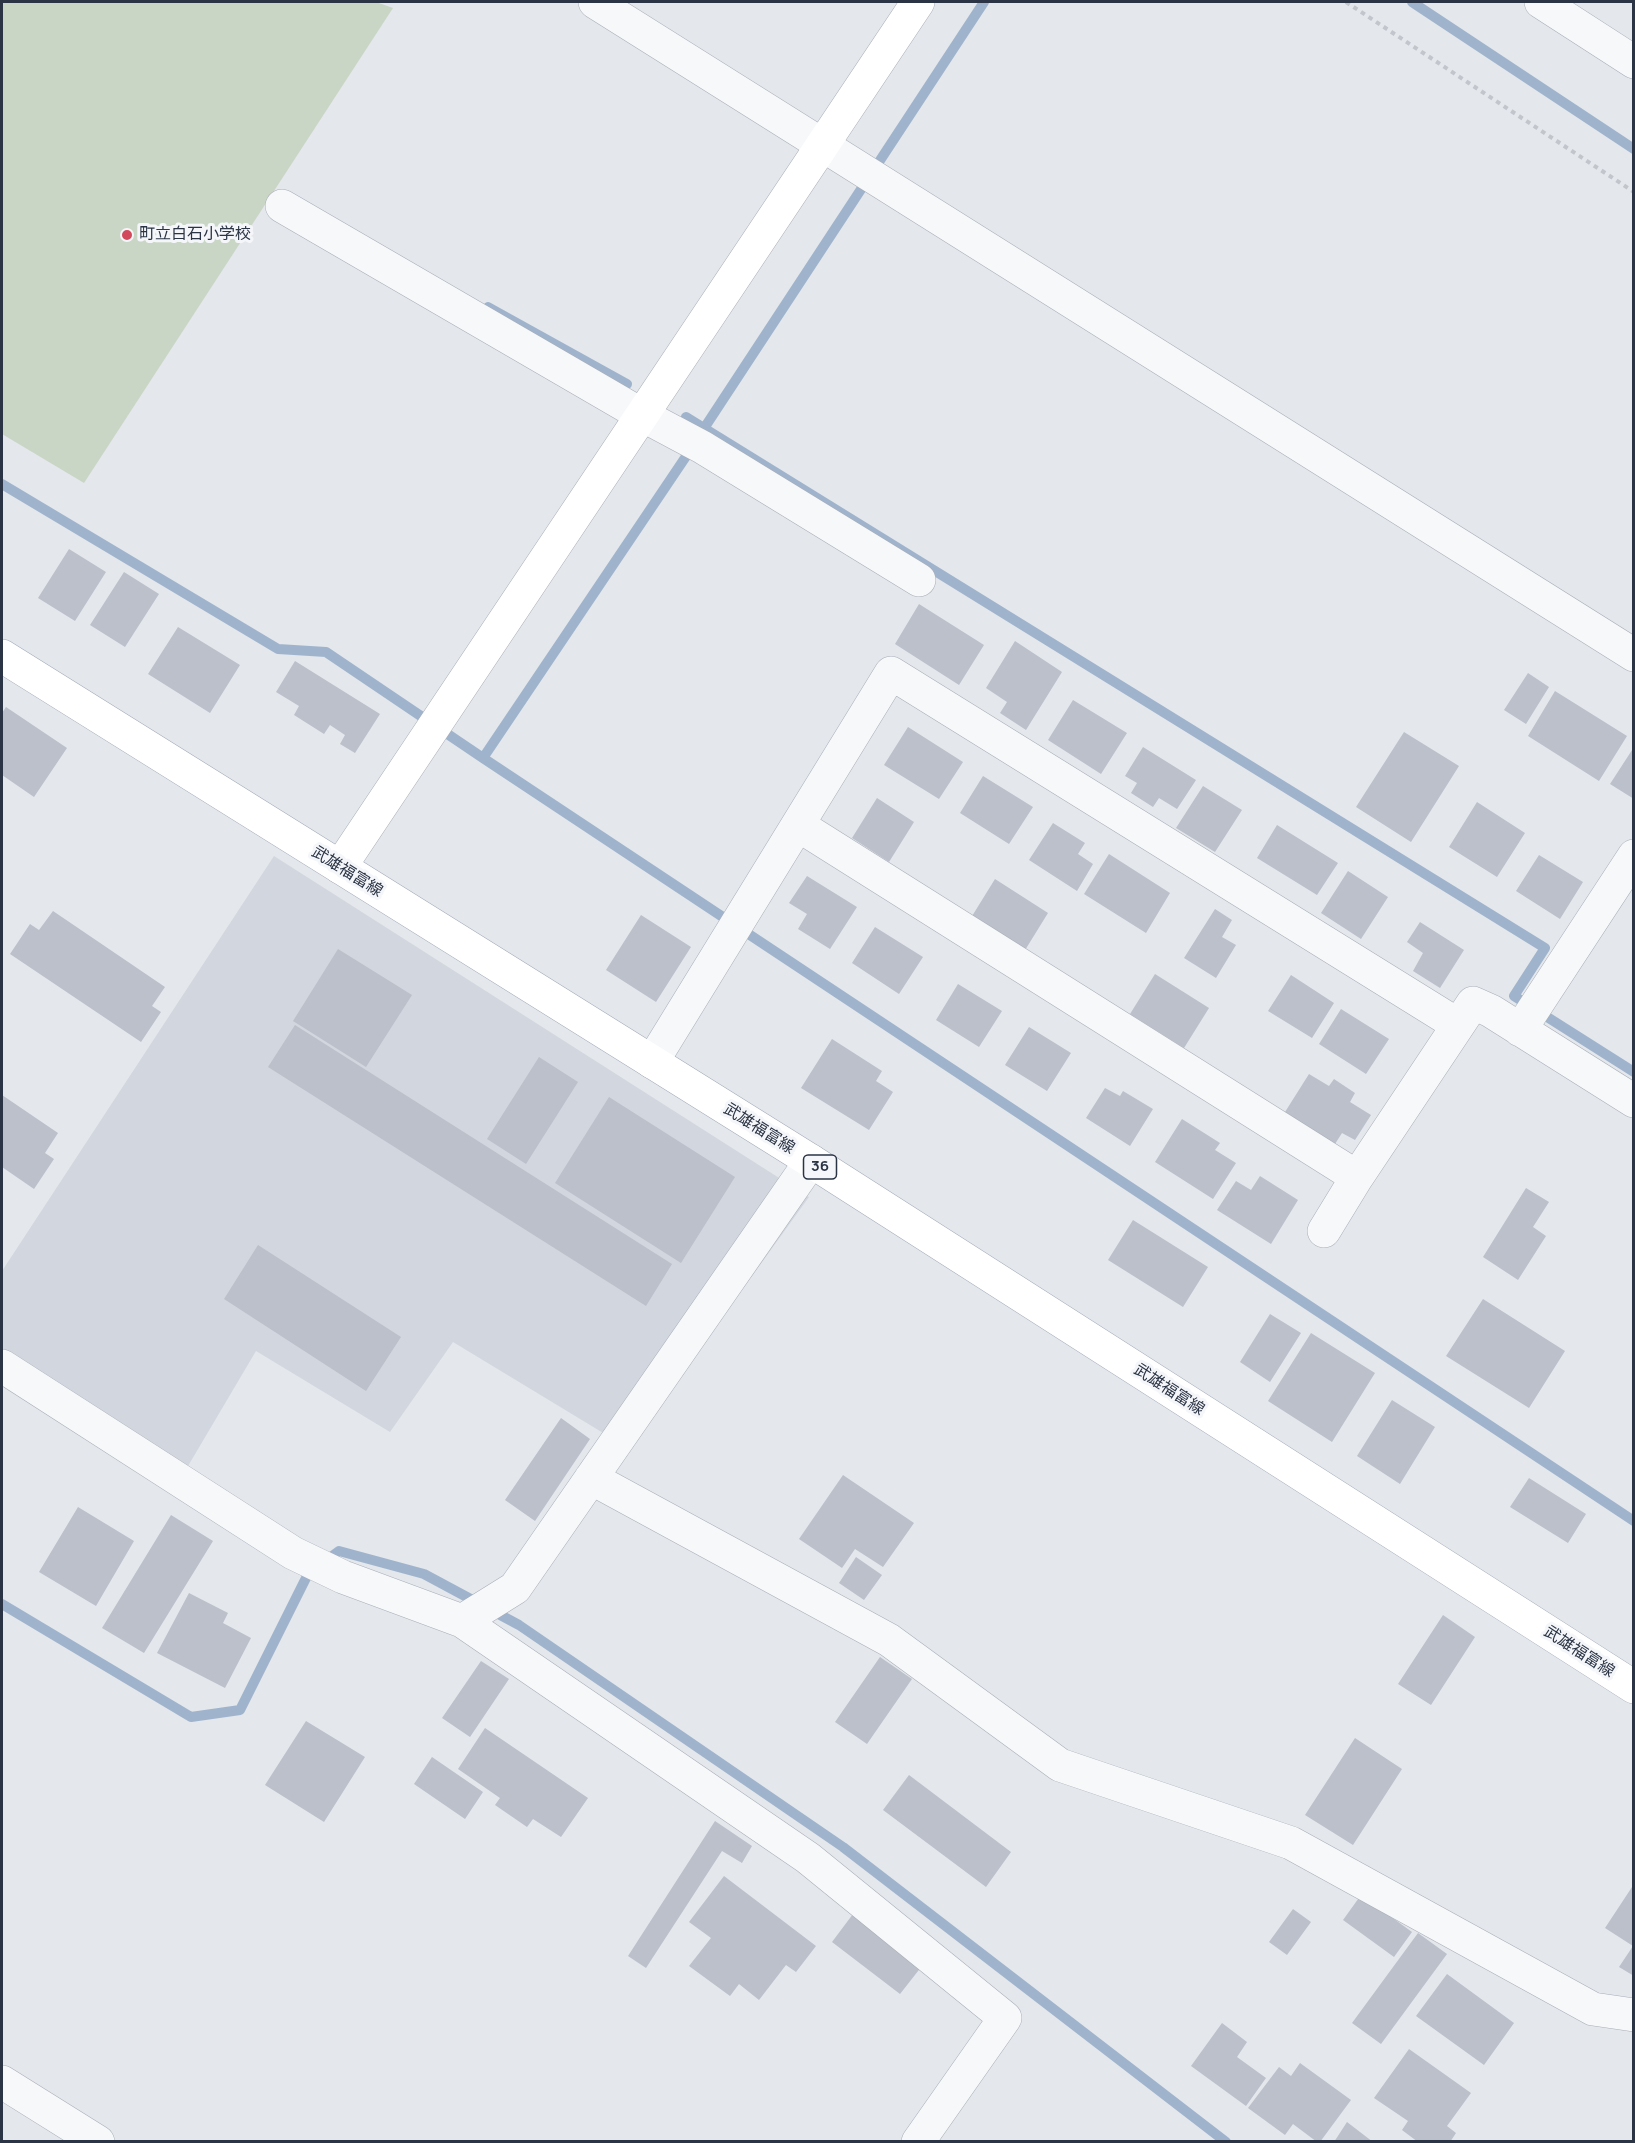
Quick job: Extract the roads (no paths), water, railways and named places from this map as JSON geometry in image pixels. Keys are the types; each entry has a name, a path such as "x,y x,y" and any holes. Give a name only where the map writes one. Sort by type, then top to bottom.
{"main road":[{"path":"340,867 918,2"},
{"name":"武雄福富線","path":"2,656 811,1161 1634,1687"}],"street":[{"path":"595,2 1634,655"},
{"path":"1541,2 1634,62"},
{"path":"282,206 642,415 690,440 919,580"},
{"path":"652,1062 891,673 1458,1025"},
{"path":"798,825 1357,1177"},
{"path":"1520,1030 1634,856"},
{"path":"1324,1231 1357,1177 1473,1003 1491,1011 1634,1101"},
{"path":"462,1621 515,1588 811,1161"},
{"path":"2,1366 294,1553 343,1577 462,1621 808,1858 1005,2018 918,2142"},
{"path":"591,1478 889,1640 1060,1765 1291,1843 1593,2008 1634,2015"},
{"path":"2,2082 98,2142"}],"waterway":[{"path":"701,433 984,2"},
{"path":"1412,2 1634,149"},
{"path":"488,307 627,384"},
{"path":"686,417 1545,948 1514,996 1634,1072"},
{"path":"483,758 693,446"},
{"path":"2,484 278,649 326,652 1634,1521"},
{"path":"2,1604 191,1717 240,1710 308,1574 339,1551 424,1574 519,1625 843,1847 1226,2142"}],"place":[{"name":"町立白石小学校","path":"127,235"}]}
